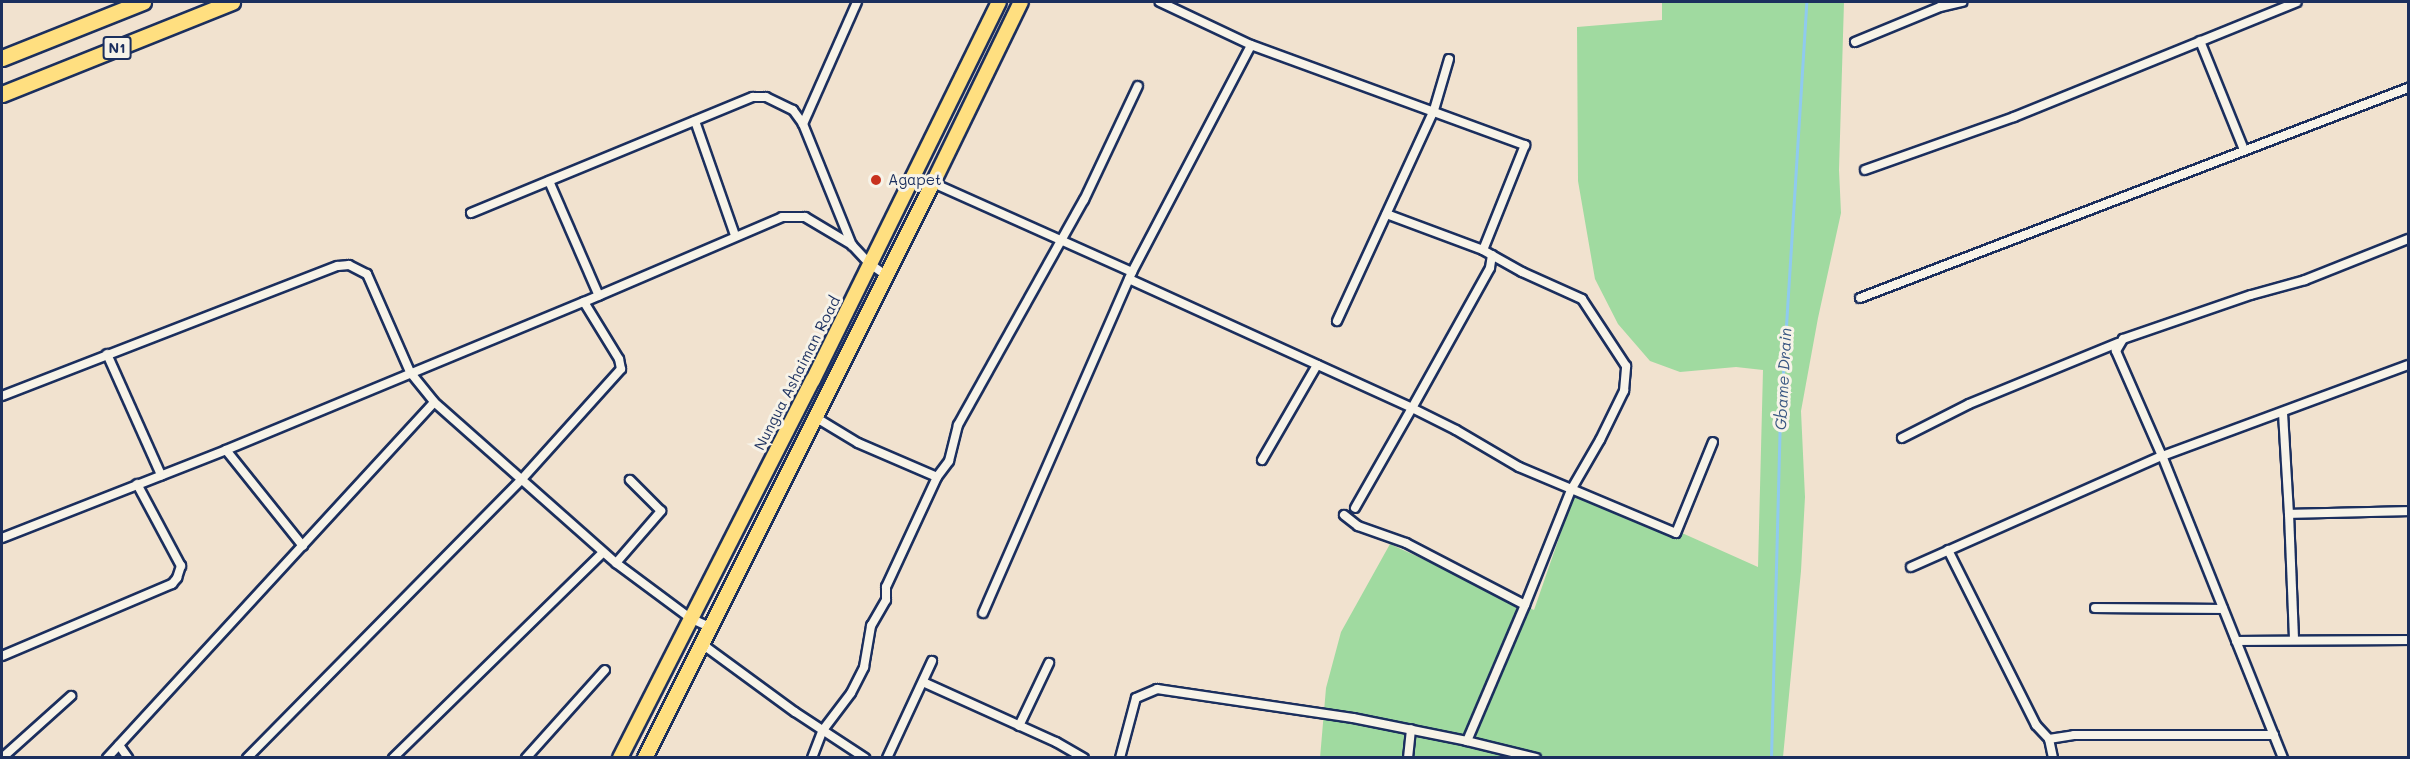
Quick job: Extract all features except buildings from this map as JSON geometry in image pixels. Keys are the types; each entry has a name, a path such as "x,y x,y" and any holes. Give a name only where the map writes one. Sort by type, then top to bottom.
{"highway":[{"name":"N1","path":"2,58 143,2"},
{"name":"N1","path":"2,94 232,2"}],"main road":[{"name":"Nungua Ashaiman Road","path":"620,758 813,380 999,2"},
{"path":"645,758 1022,2"}],"street":[{"path":"803,124 857,2"},
{"path":"1160,2 1251,45 1525,144 1483,250"},
{"path":"1855,42 1940,8 1962,2"},
{"path":"1864,170 2014,117 2297,2"},
{"path":"2200,41 2244,150"},
{"path":"983,613 1131,276 1251,45"},
{"path":"1337,321 1434,110 1449,59"},
{"path":"812,758 823,730 851,693 864,667 871,626 886,600 886,587 937,477 952,453 954,438 965,411 1084,200 1138,86"},
{"path":"1860,298 2409,88"},
{"path":"471,213 753,97 766,97 793,110 803,124 852,245"},
{"path":"695,121 735,235"},
{"path":"549,181 599,296"},
{"path":"933,183 1412,408 1456,430 1519,468 1676,533 1713,442"},
{"path":"1386,214 1483,250 1522,272 1582,299 1626,366 1624,391 1600,440 1571,490 1526,605 1467,741"},
{"path":"2,538 226,450 599,296 735,235 782,217 798,215 852,245 870,264 887,276"},
{"path":"1902,438 1969,404 2123,339 2252,294 2305,280 2409,239"},
{"path":"1354,508 1490,268 1492,255"},
{"path":"2,396 339,266 349,265 367,274 411,372 434,402 616,563 690,618 711,628"},
{"path":"247,758 522,479 621,369 620,359 584,302"},
{"path":"2118,343 2116,351 2162,456 2283,758"},
{"path":"107,354 161,475"},
{"path":"1262,460 1317,365"},
{"path":"1911,567 2162,456 2409,365"},
{"path":"107,758 434,402"},
{"path":"2283,413 2294,640"},
{"path":"816,417 858,443 937,477"},
{"path":"226,450 303,546"},
{"path":"616,563 661,511 630,480"},
{"path":"2,656 172,584 177,578 181,566 137,484"},
{"path":"2289,514 2409,511"},
{"path":"1344,515 1358,526 1406,543 1526,605"},
{"path":"1948,550 2031,716 2049,739 2053,758"},
{"path":"393,758 603,552"},
{"path":"2095,608 2223,609"},
{"path":"2236,641 2409,640"},
{"path":"702,644 865,758"},
{"path":"887,758 932,661"},
{"path":"1019,726 1049,663"},
{"path":"526,758 605,670"},
{"path":"923,682 1056,742 1084,758"},
{"path":"1120,758 1136,698 1157,689 1353,718 1467,741 1536,758"},
{"path":"2,758 71,696"},
{"path":"1408,758 1411,729"},
{"path":"2049,739 2074,735 2274,735"},
{"path":"119,745 128,758"}],"green space":[{"path":"1662,2 1844,2 1839,170 1841,213 1801,411 1805,497 1801,571 1783,757 1320,758 1326,688 1341,632 1390,544 1534,610 1577,486 1758,567 1763,370 1736,367 1680,372 1650,361 1618,324 1595,279 1578,181 1577,27 1662,20"}],"waterway":[{"name":"Gbame Drain","path":"1771,758 1780,421 1806,2"}],"place":[{"name":"Agapet","path":"876,180"}]}
